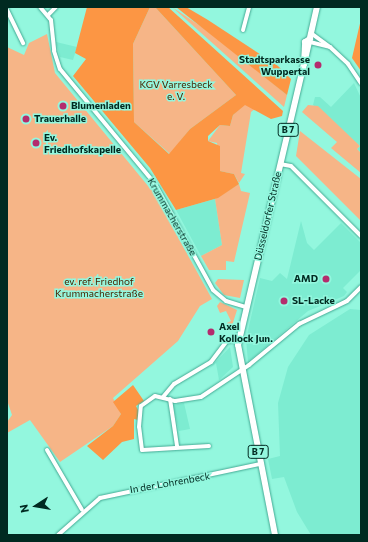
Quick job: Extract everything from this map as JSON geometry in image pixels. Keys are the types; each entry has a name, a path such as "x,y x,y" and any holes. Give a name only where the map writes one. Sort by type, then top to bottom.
{"main road":[{"name":"Düsseldorfer Straße","path":"274,535 241,369 239,340 304,64 305,42 310,38 317,7"}],"street":[{"path":"40,7 49,14 56,7"},
{"path":"243,30 249,7"},
{"path":"7,10 23,43"},
{"name":"Krummacherstraße","path":"49,14 54,55 60,69 155,184 213,290 226,301 246,307"},
{"path":"310,38 330,47"},
{"path":"310,38 330,47 348,64 361,83"},
{"path":"280,164 291,166 361,236"},
{"path":"209,446 192,449 177,446 142,450 139,427 141,406 155,396 163,396 170,399 201,397 241,369 299,324 347,301 361,287"},
{"path":"163,396 174,384 211,362 227,341 239,340"},
{"path":"170,399 177,446"},
{"path":"48,450 82,510"},
{"name":"In der Lohrenbeck","path":"58,535 82,510 100,498 117,492 260,464"}],"shaded area":[{"path":"87,7 150,7 133,44 134,122 169,154 190,129 236,95 155,7 168,7 283,111 282,116 271,119 245,105 233,115 230,126 220,125 208,136 208,141 220,146 220,171 234,174 239,184 218,198 176,210 150,168 73,76 86,59 75,53"},
{"path":"176,7 186,7 278,66 291,79 287,95"},
{"path":"361,19 361,71 352,58"},
{"path":"56,42 77,47 73,60 60,57"},
{"path":"354,83 361,98 361,153 357,149 360,146 313,105 315,97 320,97 331,107"},
{"path":"215,199 222,245 201,256 176,210"},
{"path":"301,221 307,243 314,250 341,223 361,243 361,270 343,288 347,292 344,296 308,311 248,362 246,339 260,278 272,281 280,273 287,279"},
{"path":"350,309 361,310 361,535 311,535 297,512 284,477 272,479 268,459 280,456 278,403 288,367 309,335"},
{"path":"230,347 233,367 219,380 216,363 210,368"},
{"path":"133,385 144,401 136,406 139,412 138,420 134,419 134,439 122,442 103,460 87,446 113,426 121,414 113,402"},
{"path":"184,403 190,429 179,431 173,405"}],"green space":[{"name":"KGV Varresbeck e. V.","path":"150,7 155,7 236,95 190,129 170,154 134,122 133,44"},
{"path":"172,7 218,38 287,95 284,107"},
{"name":"ev. ref. Friedhof Krummacherstraße","path":"47,34 55,73 153,192 212,299 200,306 178,341 113,398 121,414 113,426 60,462 30,420 7,433 7,422 12,415 7,400 7,47 24,55 29,43"},
{"path":"245,104 256,108 251,112 241,173 245,174 239,183 234,174 220,171 217,143 208,141 220,125 230,126 233,115"},
{"path":"308,105 318,106 360,146 357,149 361,153 361,173 331,148 337,142 302,112"},
{"path":"300,131 361,179 361,221 296,156"},
{"path":"239,184 241,191 250,193 234,262 226,261 226,270 209,270 201,256 222,245 215,199"},
{"path":"218,279 244,280 240,298 224,295 215,283"},
{"path":"220,302 237,310 230,332 227,323 231,321 226,311 220,313 217,306"}],"place":[{"name":"Stadtsparkasse Wuppertal","path":"318,65"},
{"name":"Blumenladen","path":"63,106"},
{"name":"Trauerhalle","path":"26,119"},
{"name":"Ev. Friedhofskapelle","path":"36,143"},
{"name":"AMD","path":"326,279"},
{"name":"SL-Lacke","path":"284,301"},
{"name":"Axel Kollock Jun.","path":"211,332"}]}
